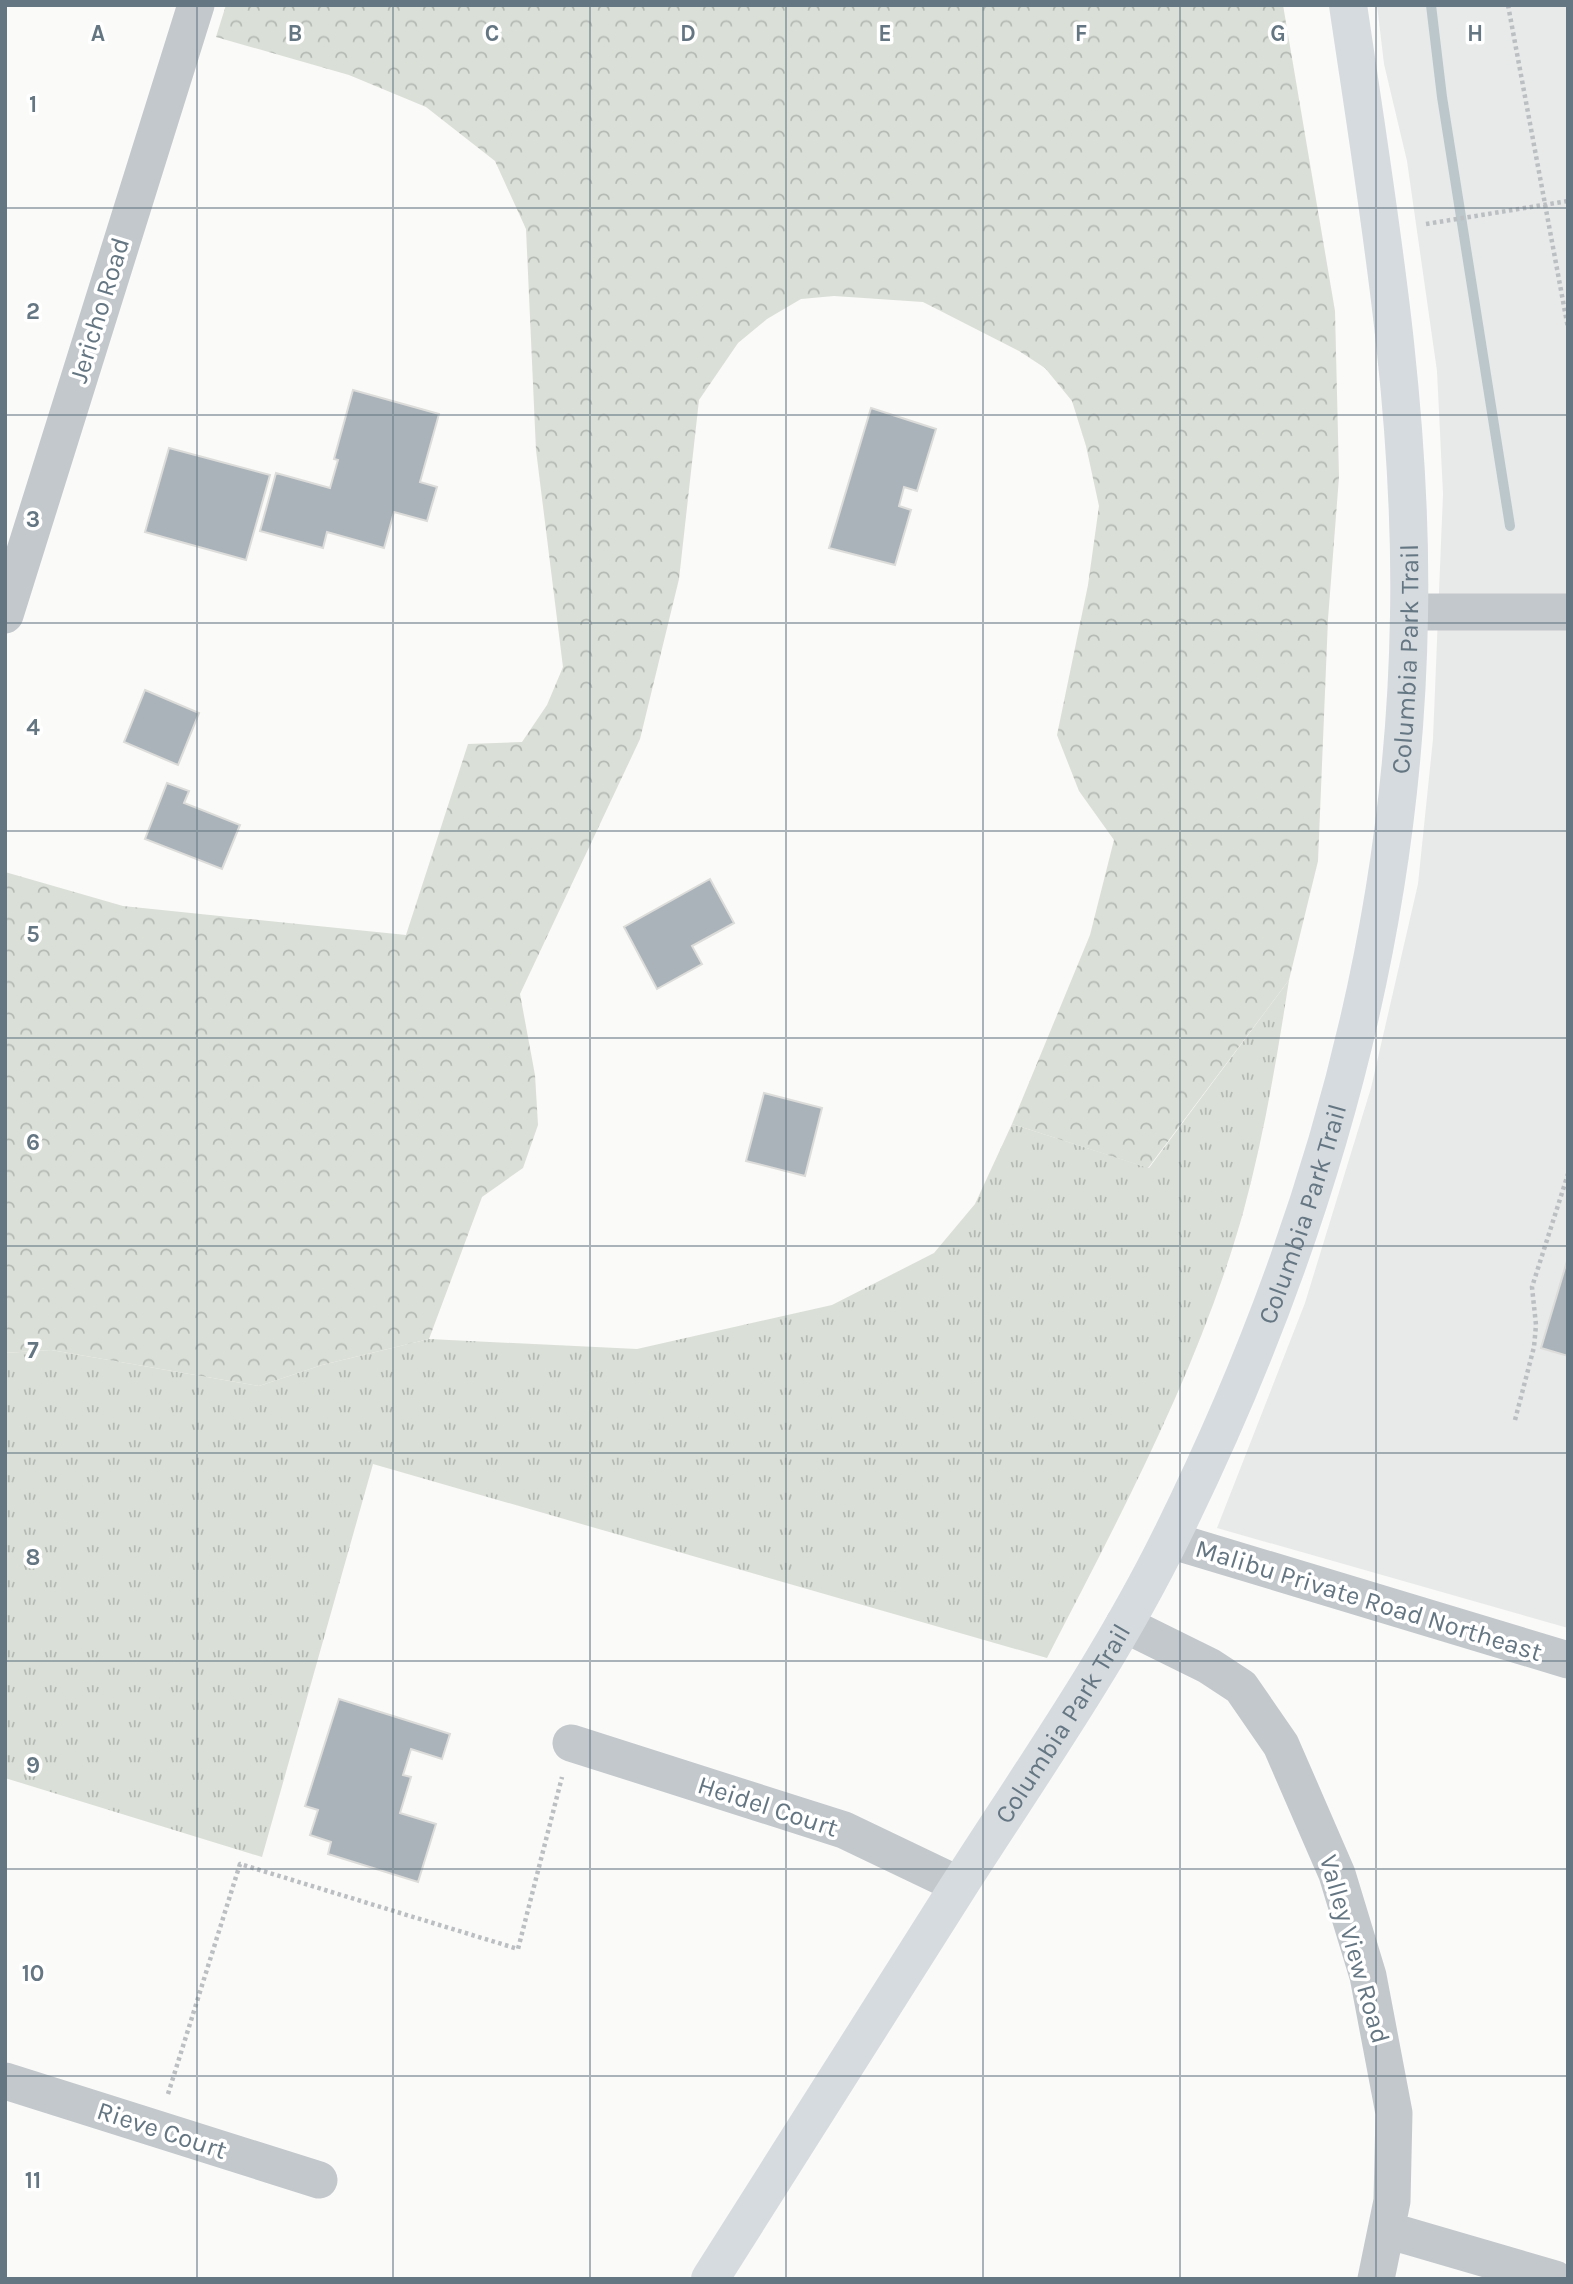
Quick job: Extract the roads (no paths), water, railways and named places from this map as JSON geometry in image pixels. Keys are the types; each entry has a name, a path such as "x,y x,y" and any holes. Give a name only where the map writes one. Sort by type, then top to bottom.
{"main road":[{"name":"Columbia Park Trail","path":"710,2279 959,1885 1068,1719 1170,1540 1263,1333 1298,1239 1342,1098 1366,1000 1383,900 1404,720 1409,612 1409,496 1403,415 1384,250 1348,5"}],"street":[{"name":"Jericho Road","path":"5,615 196,5"},
{"path":"1409,612 1568,612"},
{"name":"Malibu Private Road Northeast","path":"1170,1540 1568,1660"},
{"name":"Valley View Road","path":"1124,1624 1199,1661 1241,1687 1281,1745 1319,1830 1356,1931 1389,2072 1396,2160 1387,2230 1376,2279"},
{"name":"Heidel Court","path":"571,1743 844,1830 959,1885"},
{"name":"Rieve Court","path":"5,2081 319,2180"},
{"path":"1387,2230 1555,2279"}],"waterway":[{"path":"1431,5 1442,97 1510,526"}]}
